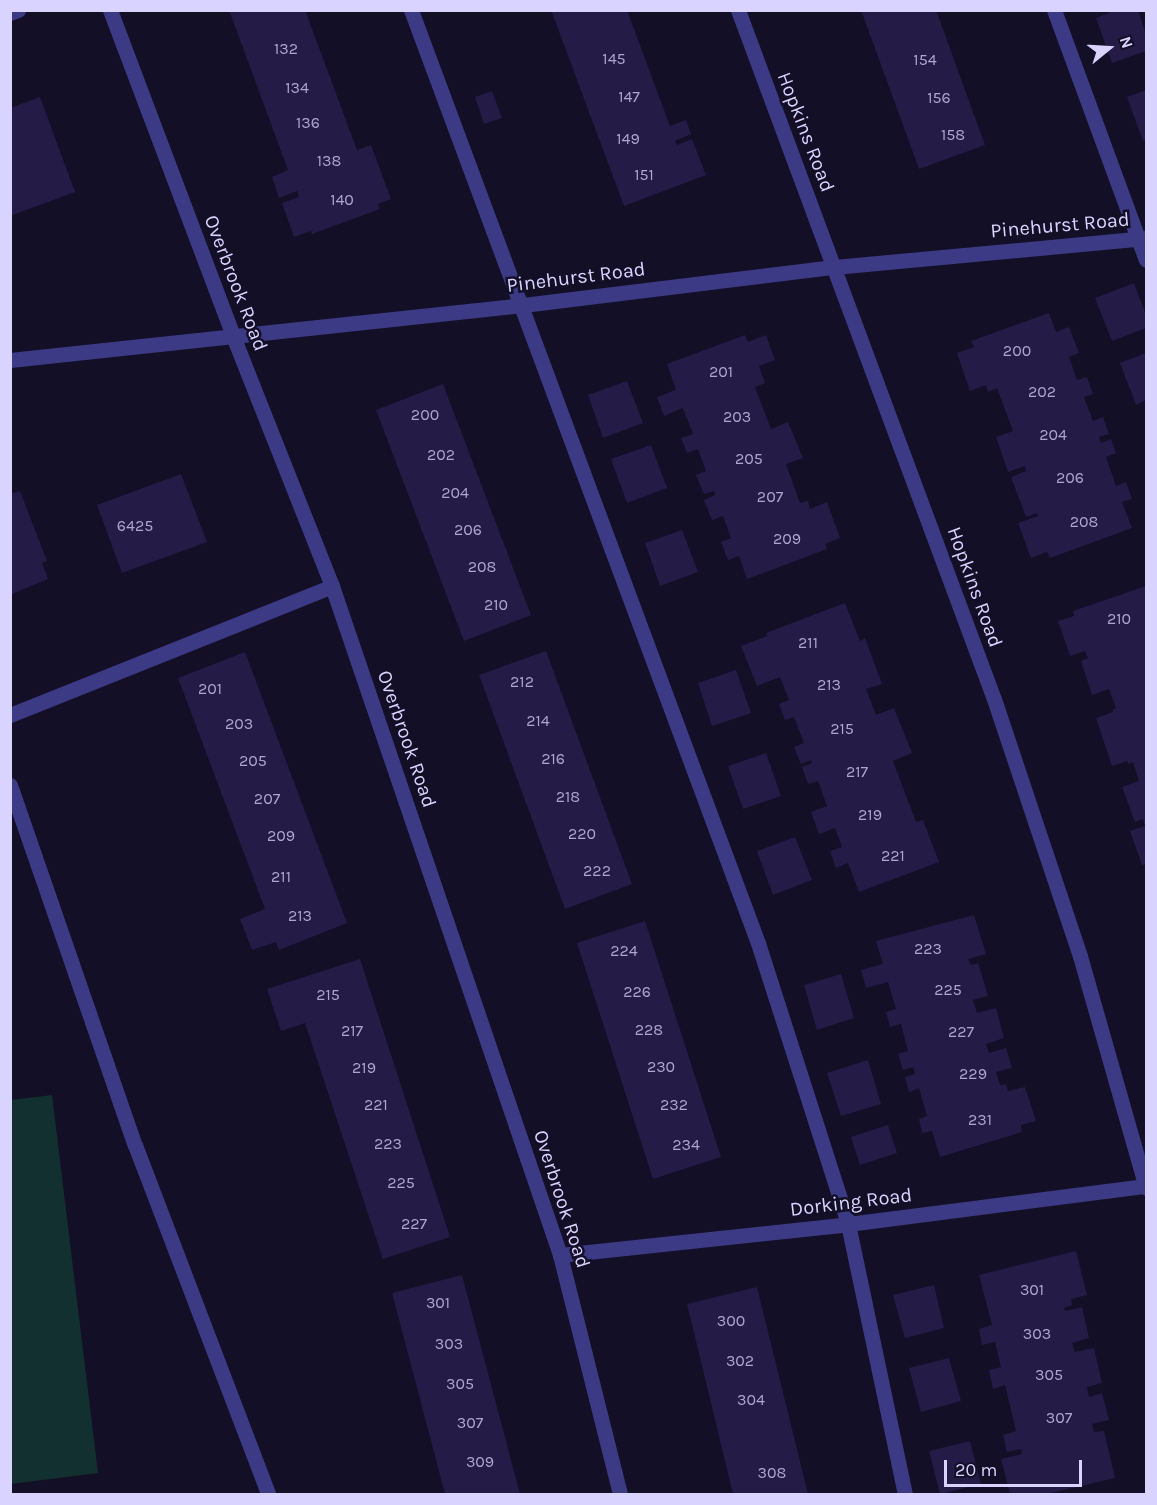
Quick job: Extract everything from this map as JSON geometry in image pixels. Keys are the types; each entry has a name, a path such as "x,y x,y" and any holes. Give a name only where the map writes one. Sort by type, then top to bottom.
{"street":[{"path":"10,13 18,10"},
{"name":"Overbrook Road","path":"111,10 233,336 332,586 560,1255 620,1494"},
{"path":"411,10 523,305 758,943 848,1224 905,1494"},
{"name":"Hopkins Road","path":"738,10 994,699 1080,956 1146,1186"},
{"path":"1054,10 1143,239 1146,260"},
{"name":"Pinehurst Road","path":"10,360 523,305 834,267 1143,239"},
{"path":"10,715 332,586"},
{"path":"10,785 135,1145 268,1494"},
{"name":"Dorking Road","path":"560,1255 848,1224 1146,1186"}],"green space":[{"path":"52,1095 98,1473 11,1484 11,1100"}],"building":[{"path":"229,10 305,10 357,150 371,145 391,199 378,204 380,209 312,234 311,231 294,237 282,203 299,197 297,191 279,198 272,177 288,170"},
{"path":"551,10 627,10 670,126 686,120 691,134 675,141 677,145 692,139 706,175 624,206"},
{"path":"861,10 936,10 985,145 919,169"},
{"path":"1116,10 1138,10 1146,35 1146,51 1112,63 1096,18"},
{"path":"1146,90 1146,140 1143,141 1127,97"},
{"path":"492,91 502,118 484,124 475,97"},
{"path":"40,97 75,192 10,216 10,108"},
{"path":"1134,283 1146,315 1146,328 1112,341 1095,298"},
{"path":"1049,313 1056,332 1069,327 1079,353 1069,357 1077,380 1087,377 1093,394 1084,397 1093,421 1103,417 1109,434 1099,437 1101,443 1111,439 1116,453 1106,457 1116,486 1126,482 1132,499 1122,502 1132,528 1050,558 1047,552 1031,558 1018,523 1038,516 1037,513 1026,517 1011,477 1026,471 1025,466 1008,472 996,437 1013,431 997,388 988,392 986,385 970,391 957,353 974,347 971,341"},
{"path":"745,335 748,342 766,335 775,360 759,366 765,383 755,387 771,429 788,422 803,458 786,464 800,503 808,501 810,509 827,502 840,538 825,544 827,549 747,579 739,556 728,560 721,542 731,538 723,516 712,520 704,500 715,495 714,491 704,494 696,475 706,471 698,449 687,453 681,438 693,434 683,408 664,416 657,397 676,390 667,364"},
{"path":"1146,353 1146,400 1136,405 1120,363"},
{"path":"627,381 643,423 603,438 588,395"},
{"path":"443,384 531,615 464,641 376,410"},
{"path":"651,445 667,488 627,503 611,459"},
{"path":"181,474 207,542 122,573 97,505"},
{"path":"20,491 47,561 42,563 48,579 12,594 10,494"},
{"path":"682,530 698,572 660,586 645,543"},
{"path":"1146,586 1146,864 1142,865 1130,831 1145,826 1143,819 1135,822 1122,787 1139,781 1133,762 1128,764 1127,761 1112,766 1096,718 1113,712 1112,710 1116,708 1109,689 1092,695 1081,661 1088,658 1085,651 1070,656 1058,621 1074,616 1073,611"},
{"path":"845,603 860,641 865,638 882,684 866,689 876,715 894,708 912,753 893,761 916,822 923,820 939,862 859,892 848,863 836,868 830,851 842,847 835,828 819,834 811,812 827,806 818,781 808,784 802,767 812,763 811,760 801,764 794,747 804,743 794,717 785,720 779,704 789,700 780,677 757,686 741,646 767,636 766,633"},
{"path":"546,651 632,884 565,909 479,675"},
{"path":"245,652 347,923 279,950 276,942 252,950 240,919 265,909 178,678"},
{"path":"736,670 751,713 712,726 698,683"},
{"path":"766,753 781,796 743,809 728,766"},
{"path":"795,837 812,880 773,895 757,851"},
{"path":"974,915 986,954 968,959 971,965 978,963 988,996 973,1000 977,1013 996,1008 1004,1038 986,1044 989,1053 1006,1048 1012,1068 996,1072 1000,1085 1006,1084 1008,1091 1025,1087 1036,1121 1021,1125 1022,1132 940,1157 932,1131 922,1133 919,1119 927,1116 919,1088 909,1092 905,1077 915,1074 913,1067 903,1070 898,1054 908,1051 901,1024 890,1027 886,1012 896,1009 888,982 866,988 861,970 883,964 876,941"},
{"path":"645,921 721,1157 653,1179 577,943"},
{"path":"360,959 450,1237 383,1259 305,1023 281,1031 267,989"},
{"path":"841,974 854,1018 817,1030 804,985"},
{"path":"868,1060 881,1104 841,1116 827,1073"},
{"path":"888,1125 897,1153 860,1165 851,1137"},
{"path":"1076,1251 1087,1295 1071,1299 1072,1305 1064,1308 1065,1311 1082,1307 1089,1338 1072,1343 1075,1352 1094,1348 1102,1383 1087,1387 1089,1397 1102,1393 1109,1420 1092,1424 1094,1432 1104,1431 1115,1478 1047,1494 1010,1494 1001,1459 1022,1454 1021,1449 1007,1452 1003,1435 1016,1431 1005,1385 993,1389 989,1370 1001,1367 995,1342 982,1345 979,1329 992,1325 979,1275"},
{"path":"462,1275 520,1494 445,1494 392,1293"},
{"path":"934,1285 944,1328 905,1338 893,1295"},
{"path":"757,1287 808,1494 733,1494 687,1304"},
{"path":"949,1358 961,1401 921,1412 909,1368"},
{"path":"970,1441 981,1484 940,1494 929,1451"}]}
